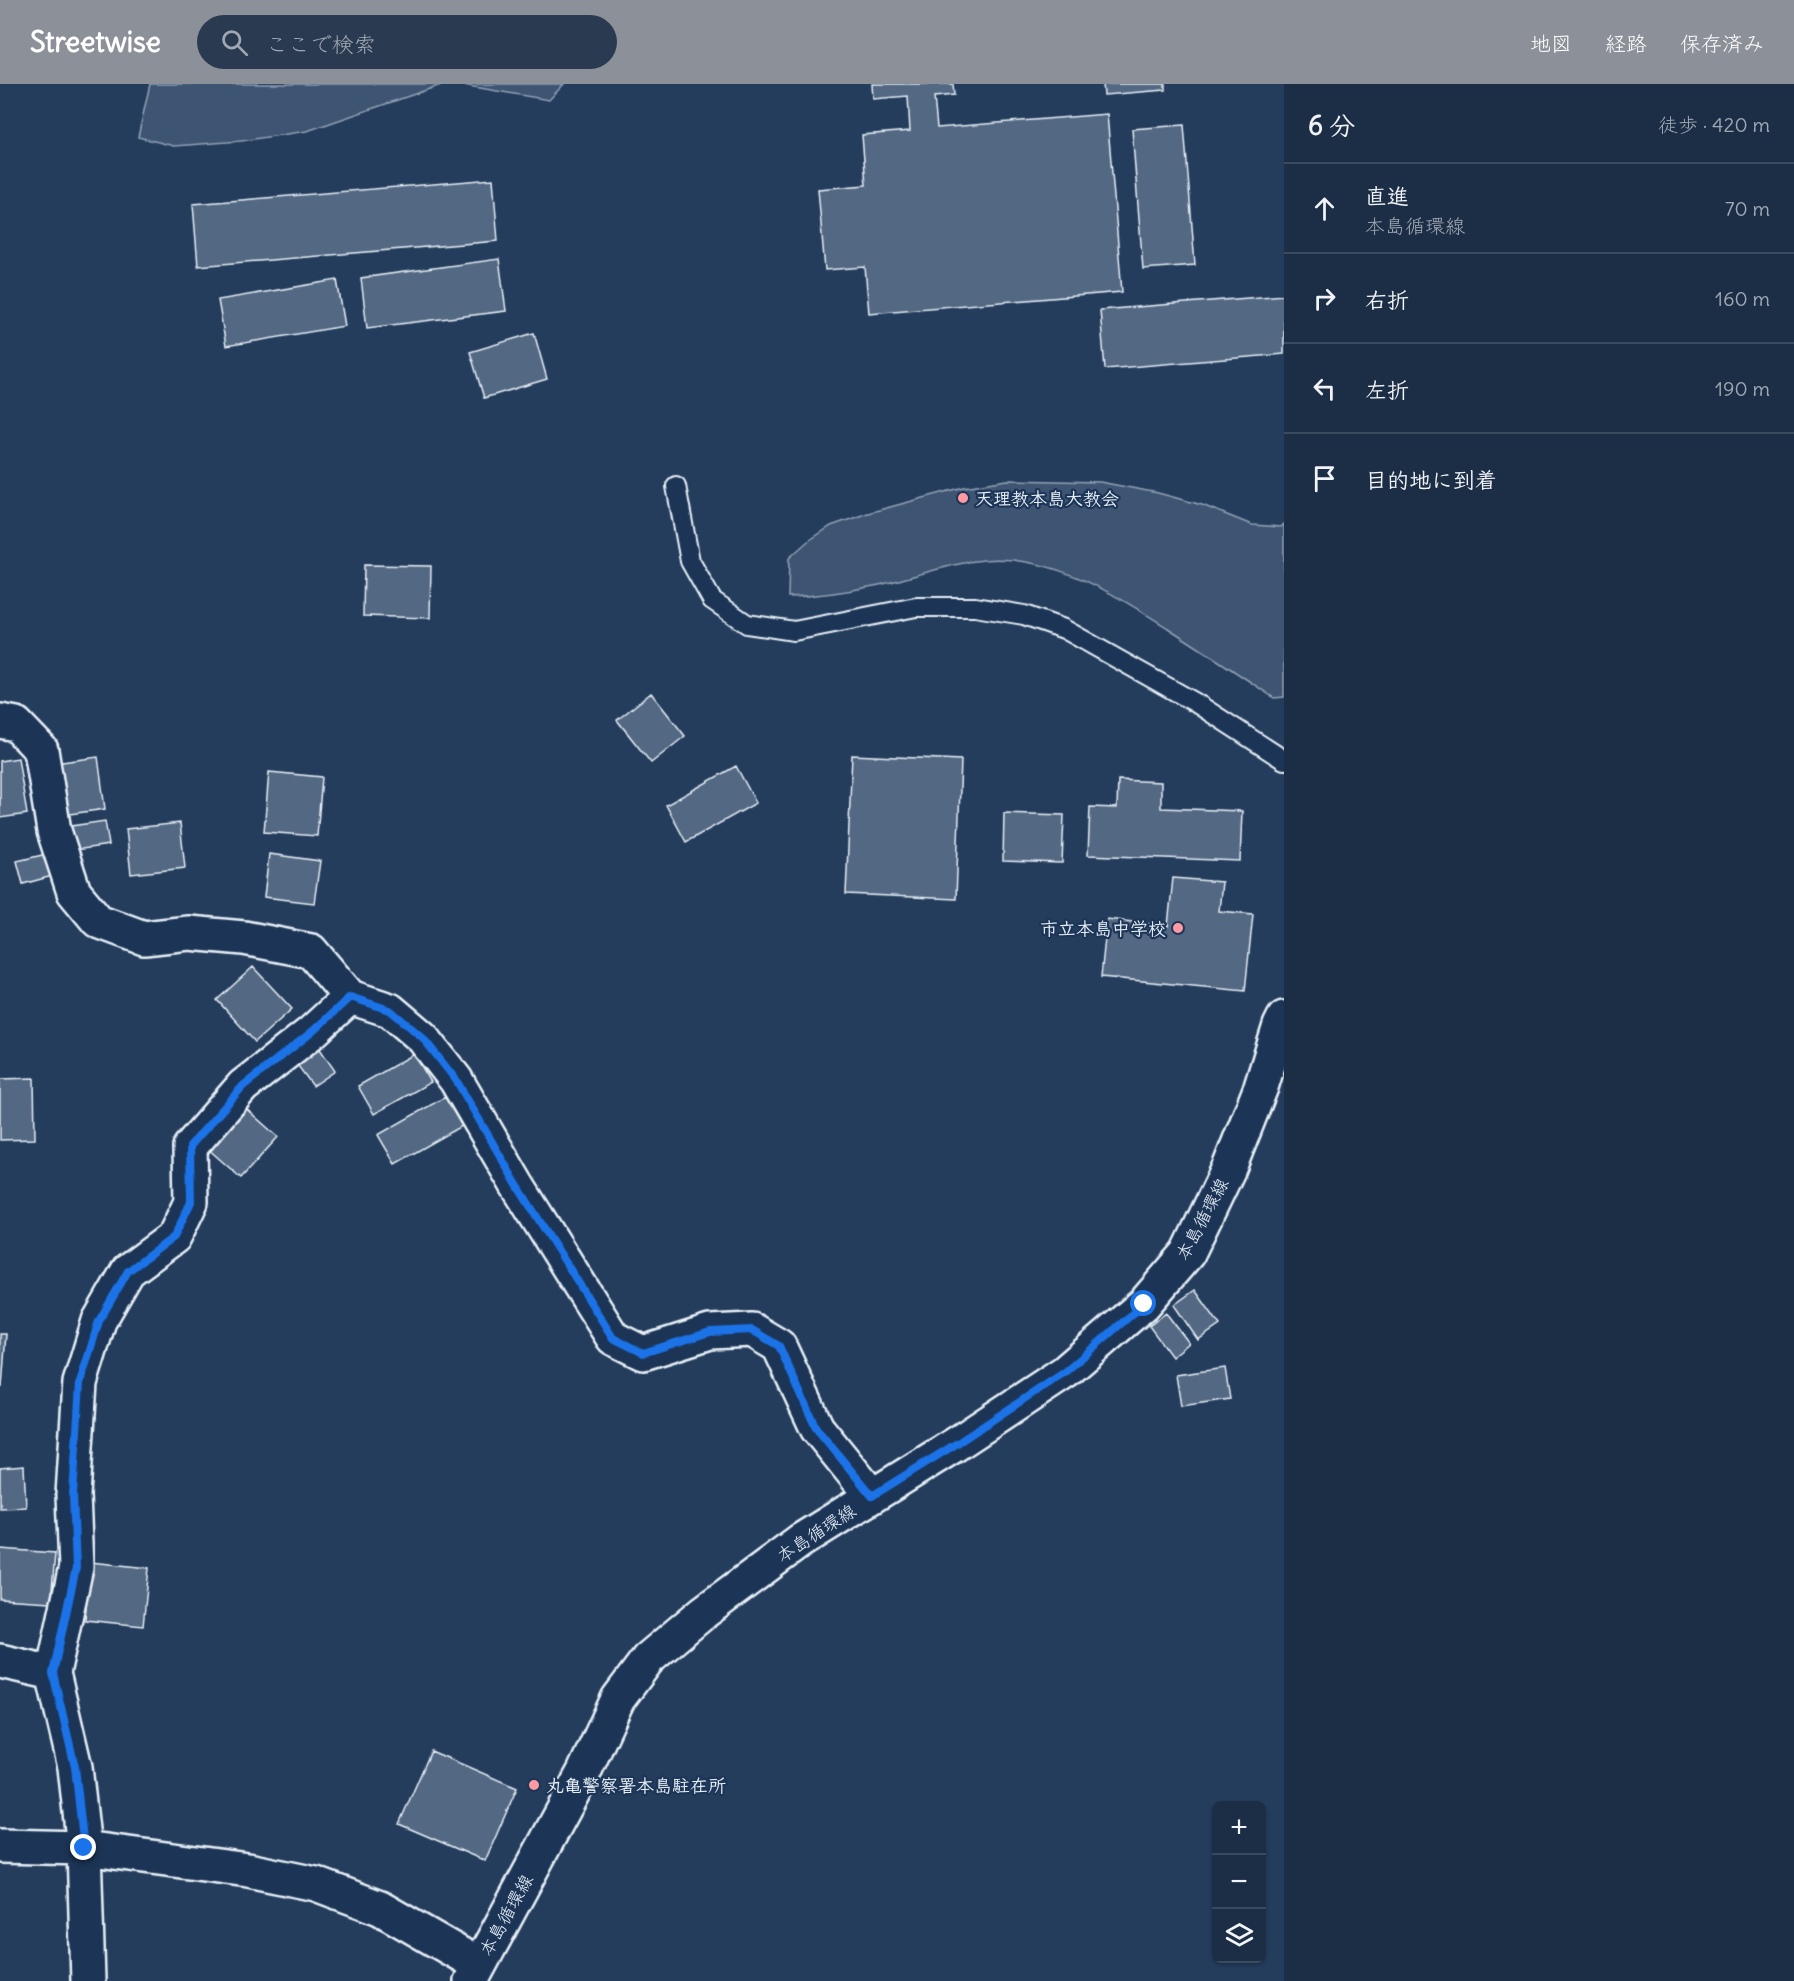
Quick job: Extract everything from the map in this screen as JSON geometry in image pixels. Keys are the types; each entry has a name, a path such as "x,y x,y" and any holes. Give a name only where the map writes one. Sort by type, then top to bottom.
{"street":[{"path":"0,721 16,724 41,750 54,831 74,891 98,921 144,938 189,933 244,938 311,951 350,997 390,1010 423,1038 456,1080 517,1185 613,1338 643,1353 710,1332 752,1330 779,1346 816,1428 872,1496"},
{"path":"88,1981 84,1848 75,1767 53,1673 76,1568 73,1495 80,1383 99,1321 128,1271 174,1237 191,1202 190,1146 243,1086 312,1032 350,997"},
{"name":"本島循環線","path":"475,1973 584,1772 618,1699 648,1659 704,1612 800,1541 956,1444 1065,1372 1144,1304 1188,1253 1229,1168 1261,1087 1284,1018"},
{"path":"0,1661 53,1673"},
{"path":"0,1846 84,1848 248,1870 316,1884 380,1908 475,1973"}],"lane":[{"path":"676,486 690,561 712,600 747,624 794,631 916,607 975,607 1024,615 1064,629 1196,703 1284,760"}],"shaded area":[{"path":"150,84 444,84 307,131 241,141 174,146 138,137"},
{"path":"457,84 564,84 549,100"},
{"path":"1007,480 1100,482 1158,493 1202,505 1252,525 1281,527 1284,524 1284,697 1274,698 1168,628 1100,588 1052,568 1027,562 1001,559 975,561 863,588 820,595 788,597 789,558 807,542 831,526 868,513 964,487"}],"building":[{"path":"872,84 953,84 954,95 934,97 937,128 1107,114 1122,292 869,313 865,267 825,270 818,189 866,185 862,135 910,131 908,96 873,99"},
{"path":"1103,84 1165,84 1165,90 1104,95"},
{"path":"1184,125 1195,265 1143,269 1132,129"},
{"path":"493,179 498,241 198,266 193,204"},
{"path":"499,259 506,311 367,328 361,278"},
{"path":"337,280 345,326 226,346 218,300"},
{"path":"1284,295 1284,354 1105,369 1100,310"},
{"path":"534,333 547,379 484,398 470,352"},
{"path":"364,565 431,566 430,618 363,616"},
{"path":"651,693 685,736 651,763 617,720"},
{"path":"852,755 961,760 956,899 846,894"},
{"path":"98,757 105,809 63,815 55,763"},
{"path":"18,758 27,814 0,818 0,761"},
{"path":"736,766 756,803 686,842 666,805"},
{"path":"269,772 322,777 317,836 264,832"},
{"path":"1118,780 1161,782 1161,808 1242,811 1240,861 1088,855 1090,807 1117,808"},
{"path":"1004,813 1064,815 1062,863 1003,861"},
{"path":"105,821 109,845 68,851 65,827"},
{"path":"180,823 185,868 131,874 126,829"},
{"path":"51,853 56,875 23,884 17,861"},
{"path":"269,854 320,861 314,903 264,897"},
{"path":"1173,878 1222,882 1219,911 1253,914 1245,991 1101,977 1107,919 1168,926"},
{"path":"253,967 292,1009 255,1042 217,1000"},
{"path":"318,1046 335,1071 313,1086 295,1062"},
{"path":"414,1054 431,1082 374,1114 358,1086"},
{"path":"34,1078 35,1139 0,1140 0,1079"},
{"path":"445,1097 462,1126 395,1164 378,1135"},
{"path":"243,1106 278,1137 241,1178 207,1148"},
{"path":"1195,1290 1220,1325 1198,1340 1174,1305"},
{"path":"1166,1313 1189,1343 1172,1357 1149,1326"},
{"path":"0,1334 6,1334 2,1387 0,1386"},
{"path":"1225,1368 1230,1399 1181,1406 1176,1375"},
{"path":"24,1466 26,1507 0,1508 0,1468"},
{"path":"0,1549 55,1553 51,1602 0,1599"},
{"path":"90,1562 149,1568 143,1626 85,1620"},
{"path":"431,1751 517,1788 485,1861 399,1824"}],"place":[{"name":"天理教本島大教会","path":"963,498"},
{"name":"市立本島中学校","path":"1178,928"},
{"name":"丸亀警察署本島駐在所","path":"534,1785"}],"route":[{"path":"84,1848 75,1767 53,1673 76,1568 73,1495 80,1383 99,1321 128,1271 174,1237 191,1202 190,1146 243,1086 312,1032 350,997 390,1010 423,1038 456,1080 517,1185 613,1338 643,1353 710,1332 752,1330 779,1346 816,1428 872,1496 1065,1372 1144,1304"}]}
